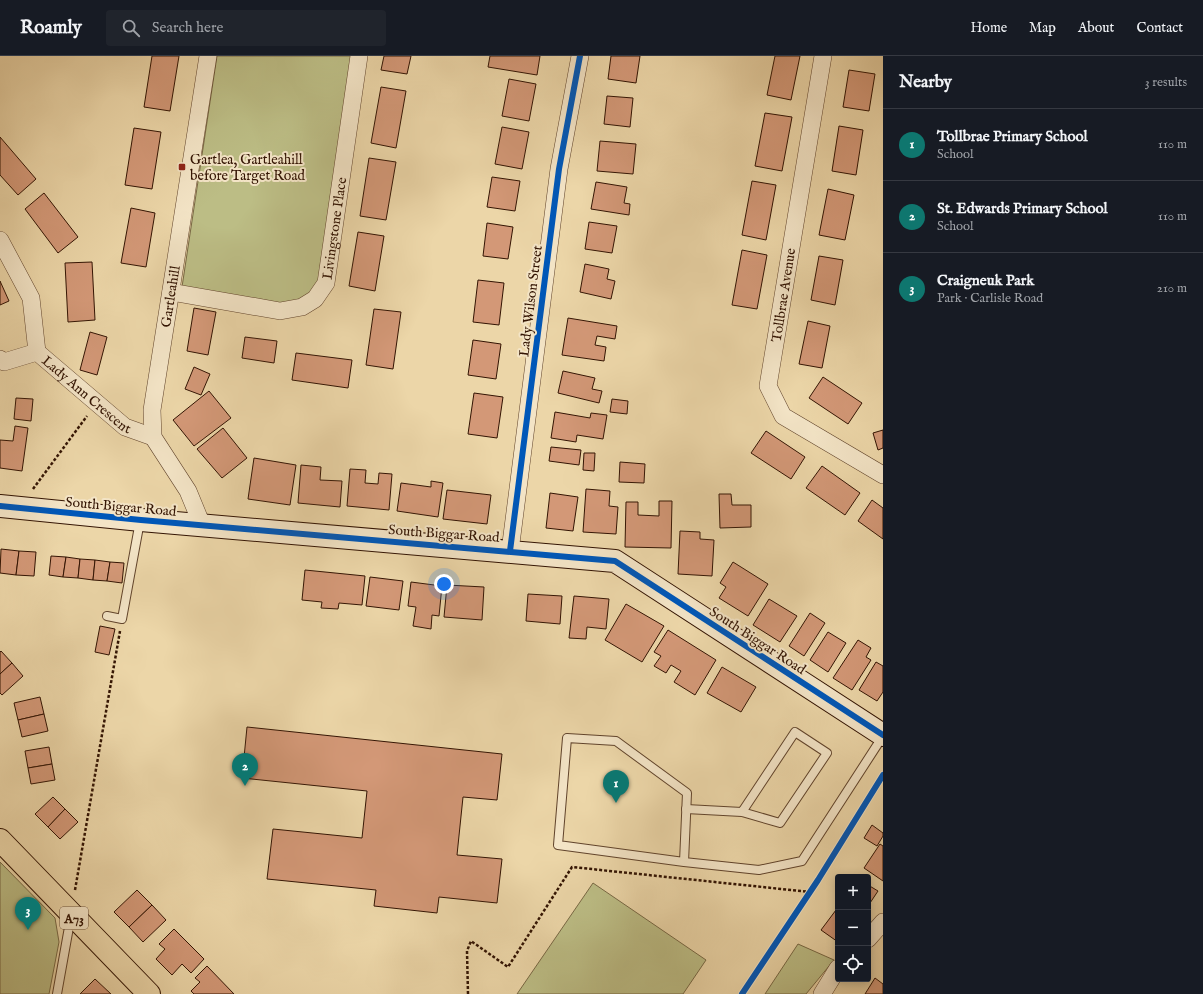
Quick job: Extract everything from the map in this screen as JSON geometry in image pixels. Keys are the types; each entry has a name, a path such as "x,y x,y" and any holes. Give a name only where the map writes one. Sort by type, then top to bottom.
{"main road":[{"name":"A73","path":"0,840 149,994"}],"street":[{"name":"Gartleahill","path":"153,437 152,410 208,56"},
{"name":"Livingstone Place","path":"171,292 280,312 302,307 314,299 326,283 359,56"},
{"name":"Lady Wilson Street","path":"510,551 559,169 580,56"},
{"name":"Tollbrae Avenue","path":"823,56 768,386 783,416 883,475"},
{"path":"0,240 31,298 37,352"},
{"name":"Lady Ann Crescent","path":"0,359 4,362 37,352 125,427 153,437"},
{"path":"153,437 188,491 202,525"},
{"name":"South Biggar Road","path":"10,507 266,532 510,551 615,561 883,735"},
{"path":"871,936 883,922"},
{"path":"822,994 835,973"}],"lane":[{"path":"107,616 122,619 141,520"},
{"path":"686,809 742,812 780,823 827,753 795,732 742,812"},
{"path":"684,862 687,794 616,741 567,738 558,844 684,862 759,870 802,861 883,735"},
{"path":"57,994 71,915"}],"path":[{"path":"10,507 98,404"},
{"path":"71,915 122,619"},
{"path":"468,994 467,951 471,941 508,967 572,867 810,892"},
{"path":"806,898 814,886"}],"green space":[{"path":"217,56 356,56 323,281 311,296 279,307 182,287"},
{"path":"0,862 55,918 59,942 49,994 0,994"},
{"path":"593,883 706,960 683,994 517,994"},
{"path":"798,944 834,960 806,994 765,994"}],"building":[{"path":"152,56 179,56 170,111 144,107"},
{"path":"384,56 411,56 407,74 381,70"},
{"path":"490,56 540,56 537,75 488,67"},
{"path":"611,56 640,56 636,83 608,79"},
{"path":"775,56 800,56 791,100 767,95"},
{"path":"849,70 875,74 869,111 843,107"},
{"path":"509,79 536,84 529,121 502,116"},
{"path":"381,87 406,91 396,148 371,143"},
{"path":"607,96 633,98 630,127 604,124"},
{"path":"765,113 792,117 782,171 755,166"},
{"path":"839,126 863,130 856,175 832,171"},
{"path":"502,127 529,132 522,169 495,164"},
{"path":"134,128 161,132 152,189 125,185"},
{"path":"0,137 36,179 18,195 0,175"},
{"path":"600,141 636,144 633,174 597,171"},
{"path":"369,158 396,162 386,220 360,216"},
{"path":"492,177 520,181 515,211 487,207"},
{"path":"752,181 776,185 766,240 742,235"},
{"path":"596,182 627,187 624,203 630,204 629,215 591,209"},
{"path":"828,189 854,195 845,240 819,235"},
{"path":"44,193 78,237 58,253 25,209"},
{"path":"131,208 155,213 146,267 121,263"},
{"path":"589,222 617,226 612,253 585,249"},
{"path":"487,223 513,227 508,259 483,256"},
{"path":"358,232 384,236 375,291 349,286"},
{"path":"742,250 767,255 757,309 732,305"},
{"path":"819,256 843,260 835,305 811,300"},
{"path":"92,262 95,320 68,322 65,263"},
{"path":"585,264 609,269 607,279 615,281 611,299 580,292"},
{"path":"478,280 504,283 499,325 473,322"},
{"path":"0,281 9,301 0,305"},
{"path":"194,308 216,312 208,355 187,351"},
{"path":"374,309 401,312 393,369 366,365"},
{"path":"568,318 617,326 615,339 597,336 595,345 606,347 604,361 562,355"},
{"path":"808,321 830,326 822,368 799,364"},
{"path":"90,332 107,337 97,375 80,370"},
{"path":"245,337 277,341 274,363 242,358"},
{"path":"473,340 501,344 496,379 468,375"},
{"path":"296,353 352,360 348,388 292,380"},
{"path":"194,367 210,374 201,395 185,389"},
{"path":"563,371 595,378 592,389 602,391 599,403 558,393"},
{"path":"823,377 862,403 848,424 809,398"},
{"path":"209,391 231,418 194,446 173,420"},
{"path":"474,393 503,397 497,438 468,434"},
{"path":"16,398 33,399 31,421 14,419"},
{"path":"612,399 628,401 627,414 610,412"},
{"path":"555,412 590,418 591,413 607,415 603,439 577,435 576,442 551,438"},
{"path":"15,426 28,428 22,471 0,468 0,440 13,441"},
{"path":"223,428 247,458 222,478 197,449"},
{"path":"883,430 883,448 878,450 873,433"},
{"path":"766,431 805,457 791,479 751,453"},
{"path":"551,447 581,450 579,465 549,461"},
{"path":"584,453 595,453 594,471 583,470"},
{"path":"254,458 296,465 290,505 248,499"},
{"path":"620,462 645,464 644,483 619,482"},
{"path":"301,465 321,467 320,480 342,481 340,507 298,503"},
{"path":"822,466 860,493 845,515 806,488"},
{"path":"350,469 366,470 365,483 378,484 379,473 392,474 389,510 347,506"},
{"path":"431,481 443,483 438,517 397,511 401,483 431,487"},
{"path":"586,489 610,491 609,506 618,507 616,534 583,532"},
{"path":"447,490 491,495 487,524 443,519"},
{"path":"550,493 578,497 573,531 546,528"},
{"path":"719,494 731,494 732,505 751,505 751,527 720,528"},
{"path":"872,500 883,508 883,539 858,521"},
{"path":"659,501 672,501 671,548 625,547 626,502 638,502 638,515 659,516"},
{"path":"680,531 700,532 700,539 714,540 712,576 678,574"},
{"path":"1,549 19,551 16,575 0,573"},
{"path":"19,551 36,552 34,576 16,575"},
{"path":"51,556 66,557 63,577 49,575"},
{"path":"66,557 80,559 78,578 63,577"},
{"path":"80,559 95,560 93,580 78,578"},
{"path":"95,560 110,562 107,581 93,580"},
{"path":"110,562 124,563 122,583 107,581"},
{"path":"733,562 768,584 748,616 719,598 726,587 720,583"},
{"path":"305,570 365,576 362,605 339,603 338,609 321,608 322,602 302,600"},
{"path":"370,577 403,581 399,610 366,606"},
{"path":"411,582 442,586 439,616 432,615 431,629 413,626 416,607 408,606"},
{"path":"447,585 484,587 482,620 444,617"},
{"path":"528,594 562,596 560,624 526,621"},
{"path":"574,596 609,599 606,629 587,627 586,639 569,638"},
{"path":"769,599 797,616 780,642 753,625"},
{"path":"626,604 664,626 642,662 605,640"},
{"path":"810,613 825,623 804,656 789,646"},
{"path":"100,626 115,629 109,655 95,652"},
{"path":"668,630 716,660 695,695 674,682 681,671 671,665 666,673 654,666 661,656 654,652"},
{"path":"828,632 846,643 828,672 810,660"},
{"path":"858,640 871,648 866,657 871,660 852,690 833,678"},
{"path":"1,651 12,663 0,674 0,652"},
{"path":"876,662 883,666 883,692 877,701 859,690"},
{"path":"12,663 23,676 2,695 0,693 0,674"},
{"path":"722,667 756,687 741,712 707,693"},
{"path":"40,697 44,714 18,720 14,703"},
{"path":"44,714 48,731 22,737 18,720"},
{"path":"247,727 502,754 497,800 463,797 457,855 502,859 497,903 439,897 437,913 374,906 376,890 267,879 273,829 362,838 367,791 242,778"},
{"path":"49,747 52,764 28,768 25,751"},
{"path":"52,764 55,780 31,784 28,768"},
{"path":"53,797 65,809 48,827 35,814"},
{"path":"65,809 78,822 60,839 48,827"},
{"path":"872,825 883,833 883,836 877,846 864,838"},
{"path":"880,844 883,846 883,881 864,868"},
{"path":"871,887 878,891 871,902"},
{"path":"137,890 152,905 129,927 114,912"},
{"path":"152,905 166,920 143,942 129,927"},
{"path":"835,911 835,940 821,930"},
{"path":"174,929 204,959 191,973 182,964 172,975 156,959 165,949 159,944"},
{"path":"207,966 234,994 194,994 191,991 200,982 195,978"},
{"path":"875,978 883,984 883,994 865,994"},
{"path":"95,979 111,994 80,994"}],"cycle path":[{"path":"510,551 559,169 580,56"},
{"path":"0,506 141,520 615,561 883,735"},
{"path":"742,994 818,880 883,775"}],"place":[{"name":"Gartlea, Gartleahill before Target Road","path":"182,167"},
{"name":"St. Edwards Primary School","path":"245,786"},
{"name":"Tollbrae Primary School","path":"616,803"},
{"name":"Craigneuk Park","path":"28,930"}]}
